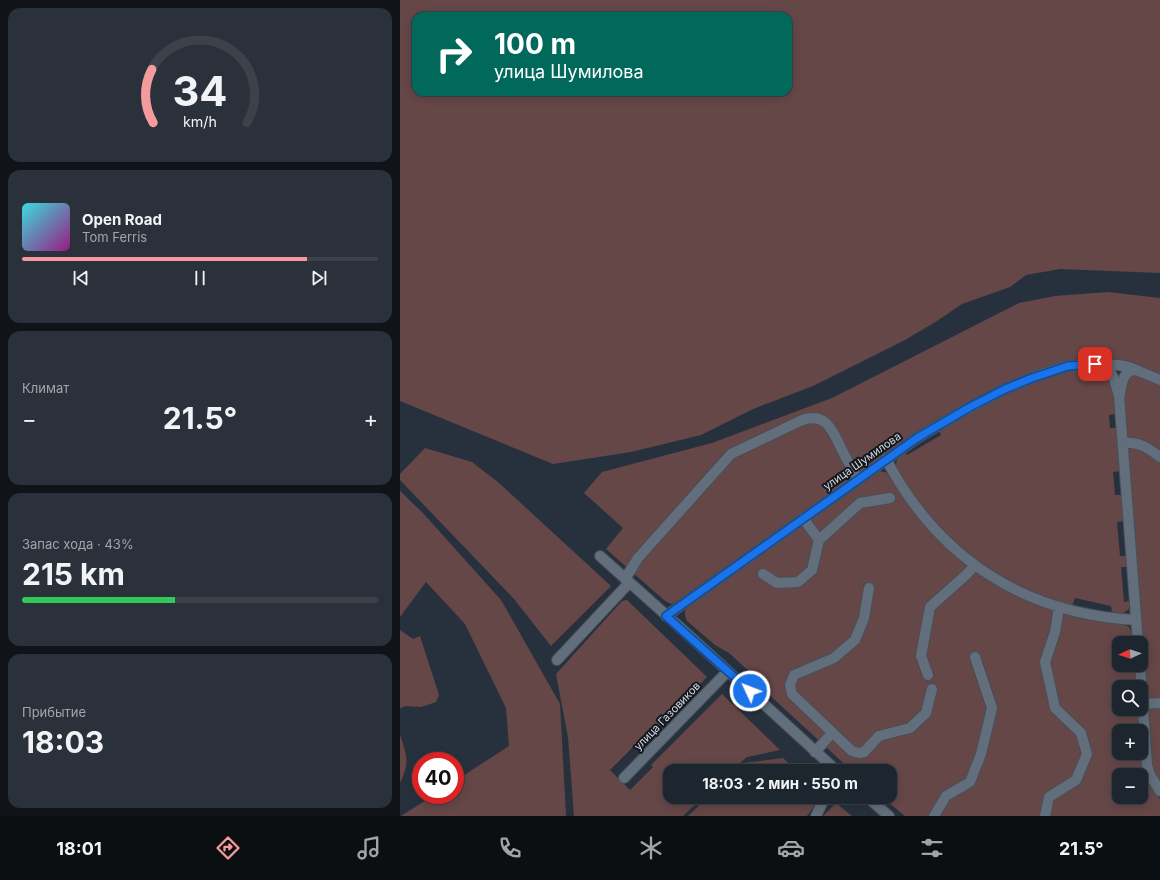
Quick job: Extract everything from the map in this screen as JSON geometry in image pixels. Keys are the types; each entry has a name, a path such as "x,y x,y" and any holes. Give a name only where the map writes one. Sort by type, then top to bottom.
{"street":[{"name":"улица Шумилова","path":"666,616 917,438 962,411 1005,389 1045,373 1068,366 1095,364 1118,365 1137,370 1160,380"},
{"path":"1095,364 1101,364 1106,367 1113,377 1119,396 1137,636"},
{"path":"1113,377 1114,370 1118,365 1122,370 1124,377"},
{"path":"1119,396 1124,377 1129,371 1137,370"},
{"path":"557,660 627,581 638,558 731,454 809,417 823,420 833,431 858,479"},
{"path":"1123,443 1137,443 1160,457"},
{"path":"886,459 903,489 923,517 947,542 975,565 1002,583 1059,607 1101,617 1136,620"},
{"path":"763,574 777,583 798,582 812,570 819,540 860,503 890,498"},
{"path":"803,518 819,540"},
{"path":"600,556 829,764"},
{"path":"928,675 921,656 930,607 975,565"},
{"path":"869,588 864,618 855,640 834,658 797,673 791,681 791,691 794,697 854,752 861,753 879,736 910,728 926,713 932,689"},
{"path":"1045,816 1049,797 1076,780 1087,754 1081,733 1055,708 1044,662 1055,632 1059,607"},
{"path":"934,816 946,796 970,782 981,752 992,708 975,657"},
{"name":"улица Газовиков","path":"624,778 728,671"},
{"path":"1148,704 1160,703"},
{"path":"1143,716 1147,765 1152,779 1160,791"},
{"path":"816,752 832,733"},
{"path":"816,816 822,804"},
{"path":"875,804 889,816"}],"shaded area":[{"path":"400,0 1160,0 1160,273 1060,269 1026,275 1010,287 962,304 905,340 813,386 753,409 701,435 631,452 553,464 400,401"},
{"path":"1108,292 1160,298 1160,374 1138,365 1115,360 1091,359 1067,361 915,434 671,604 665,601 606,549 623,528 584,493 602,472 712,443 832,398 1019,303 1055,296"},
{"path":"1095,369 1101,371 1110,380 1115,401 1116,414 1109,415 1110,428 1117,428 1120,471 1113,472 1115,495 1122,495 1124,521 1117,522 1120,556 1126,556 1127,567 1121,567 1124,602 1130,601 1129,609 1122,614 1112,613 1111,606 1075,598 1072,606 1049,598 1028,589 987,566 968,553 934,520 906,484 896,465 900,456 905,452 907,455 941,435 939,430 1007,394 1046,378 1069,371"},
{"path":"1135,374 1160,385 1160,784 1154,773 1150,753 1147,716 1148,680 1145,680 1144,672 1148,672 1148,636 1141,636 1124,396 1129,377"},
{"path":"425,448 472,462 499,483 611,586 551,646 514,599 400,480 400,474"},
{"path":"879,471 885,472 923,522 942,543 962,561 985,578 1009,592 1064,614 1100,622 1119,623 1129,627 1132,636 1112,636 1112,672 1135,672 1136,680 1112,680 1112,716 1138,716 1139,724 1112,724 1112,760 1141,760 1143,768 1112,768 1112,804 1148,804 1148,782 1160,799 1160,816 905,816 890,804 897,804 897,764 844,764 763,689 753,675 729,653 715,645 687,621 685,611 689,606"},
{"path":"400,491 422,512 501,600 560,704 566,816 401,816 420,804 464,804 464,775 509,746 506,708 465,624 426,582 400,617"},
{"path":"627,600 707,677 637,750 634,746 610,770 630,790 653,767 651,765 722,694 780,750 747,757 739,764 663,764 663,804 696,804 683,816 574,816 568,737 556,674 622,601"},
{"path":"400,630 413,639 420,636 439,695 436,702 421,707 406,706 400,708"},
{"path":"400,735 406,754 406,764 400,783"},
{"path":"783,758 789,764 742,764"},
{"path":"701,804 815,804 807,816 688,816"},
{"path":"835,804 837,804 852,816 823,816"}],"route":[{"path":"750,691 666,616 917,438 970,407 1005,389 1045,373 1068,366 1095,364"}]}
